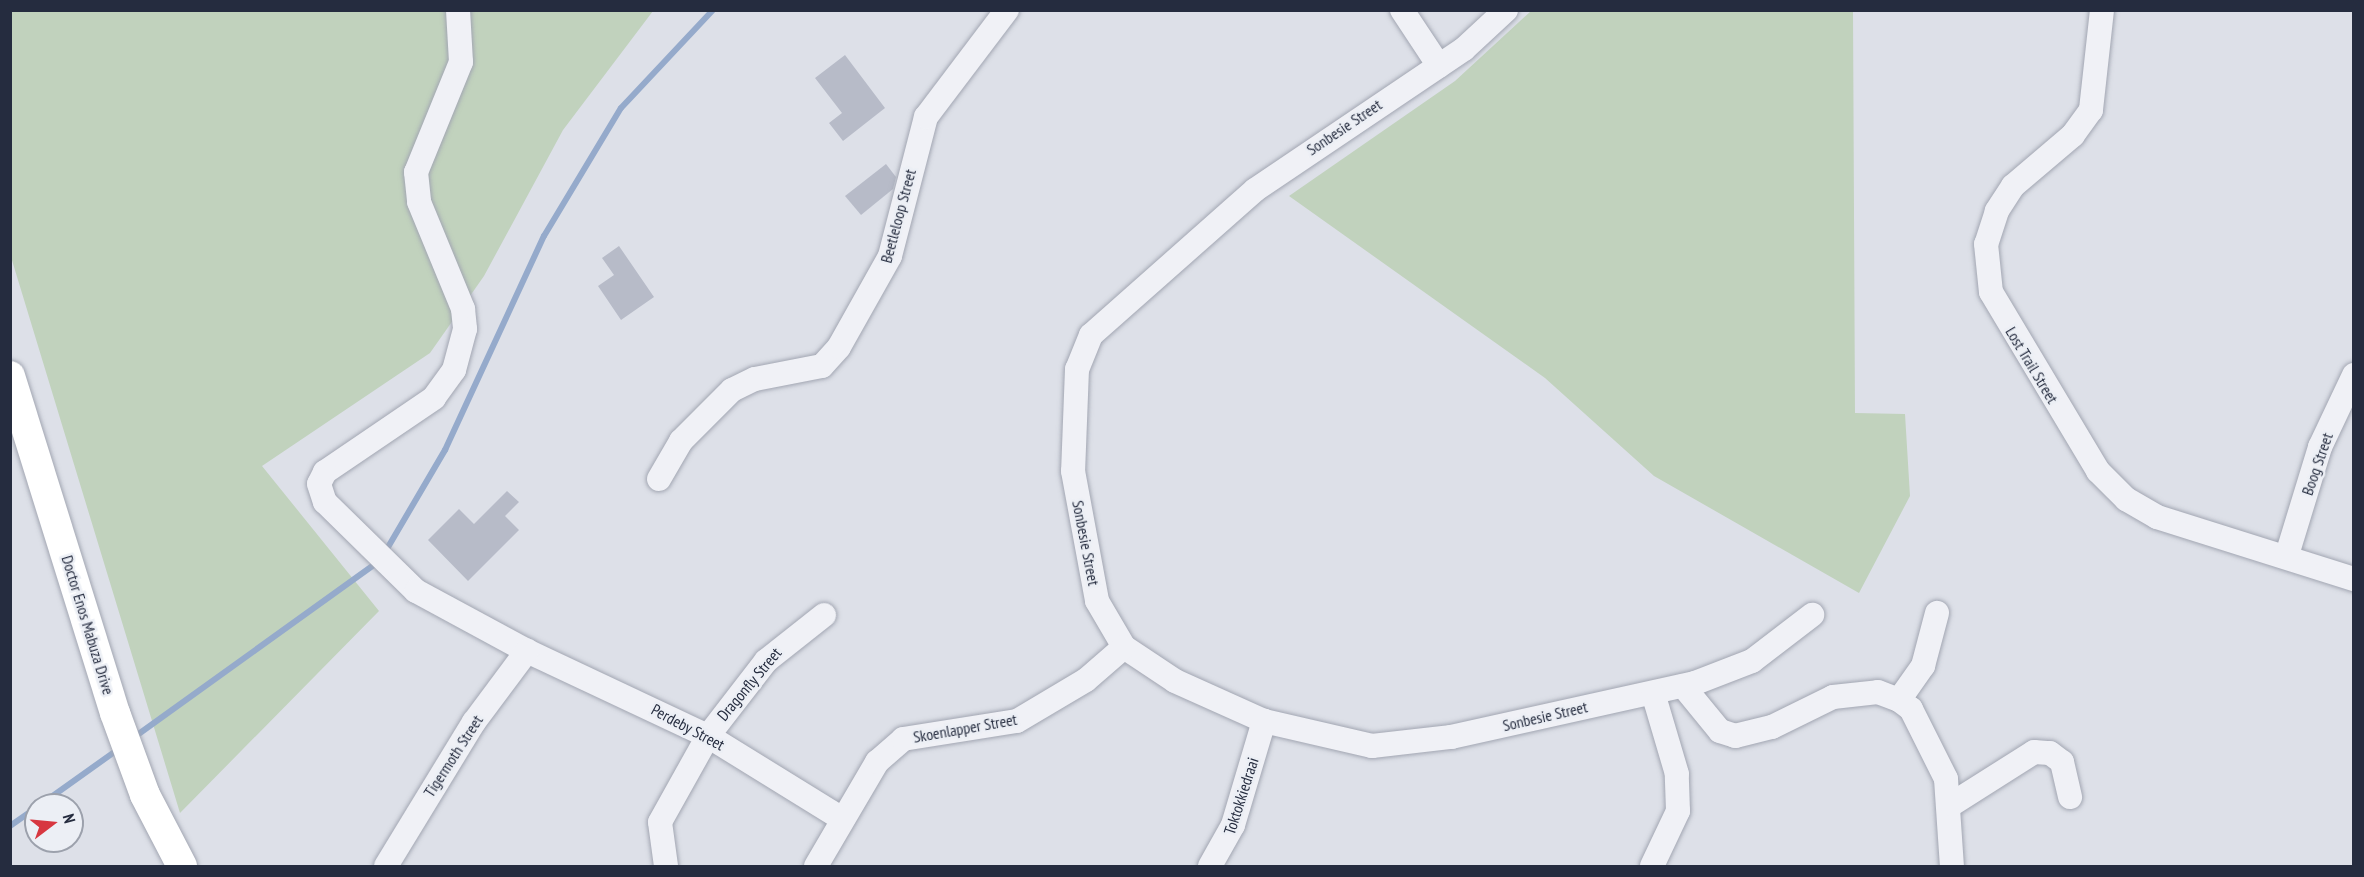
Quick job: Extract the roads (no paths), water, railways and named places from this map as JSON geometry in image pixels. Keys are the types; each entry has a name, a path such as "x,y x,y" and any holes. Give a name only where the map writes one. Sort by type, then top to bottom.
{"main road":[{"name":"Doctor Enos Mabuza Drive","path":"10,376 115,713 145,795 182,867"}],"street":[{"name":"Perdeby Street","path":"458,10 461,62 416,172 419,202 463,309 465,329 454,370 434,398 325,472 319,484 325,502 393,574 527,651 708,736 841,818"},
{"name":"Beetleloop Street","path":"659,479 681,441 732,390 754,379 822,366 839,347 890,256 926,117 1007,10"},
{"path":"1402,10 1438,66"},
{"name":"Sonbesie Street","path":"1506,10 1438,66 1255,190 1091,335 1077,369 1073,471 1097,601 1124,646 1175,681 1264,721 1341,742 1400,745 1683,686 1752,662 1812,615"},
{"name":"Lost Trail Street","path":"2102,10 2091,110 2073,135 2013,186 1997,211 1986,244 1991,292 2098,471 2126,499 2157,517 2288,555 2354,579"},
{"name":"Boog Street","path":"2288,555 2320,447 2354,375"},
{"path":"1899,700 1923,666 1937,613"},
{"name":"Dragonfly Street","path":"666,867 660,822 708,736 766,661 824,615"},
{"name":"Skoenlapper Street","path":"816,867 841,818 877,762 903,739 1017,721 1086,680 1124,646"},
{"name":"Tigermoth Street","path":"386,867 474,722 527,651"},
{"path":"1683,686 1720,731 1735,736 1772,727 1833,697 1878,692 1899,700 1915,718 1946,779 1952,804 1952,867"},
{"path":"1652,867 1678,811 1677,774 1653,693"},
{"name":"Toktokkiedraai","path":"1210,867 1233,825 1264,721"},
{"path":"1952,804 2034,752 2050,753 2062,762 2070,797"}],"waterway":[{"path":"384,554 445,450 544,236 621,108 713,10"},
{"path":"133,738 378,562"},
{"path":"57,793 120,748"},
{"path":"10,826 24,816"}]}
